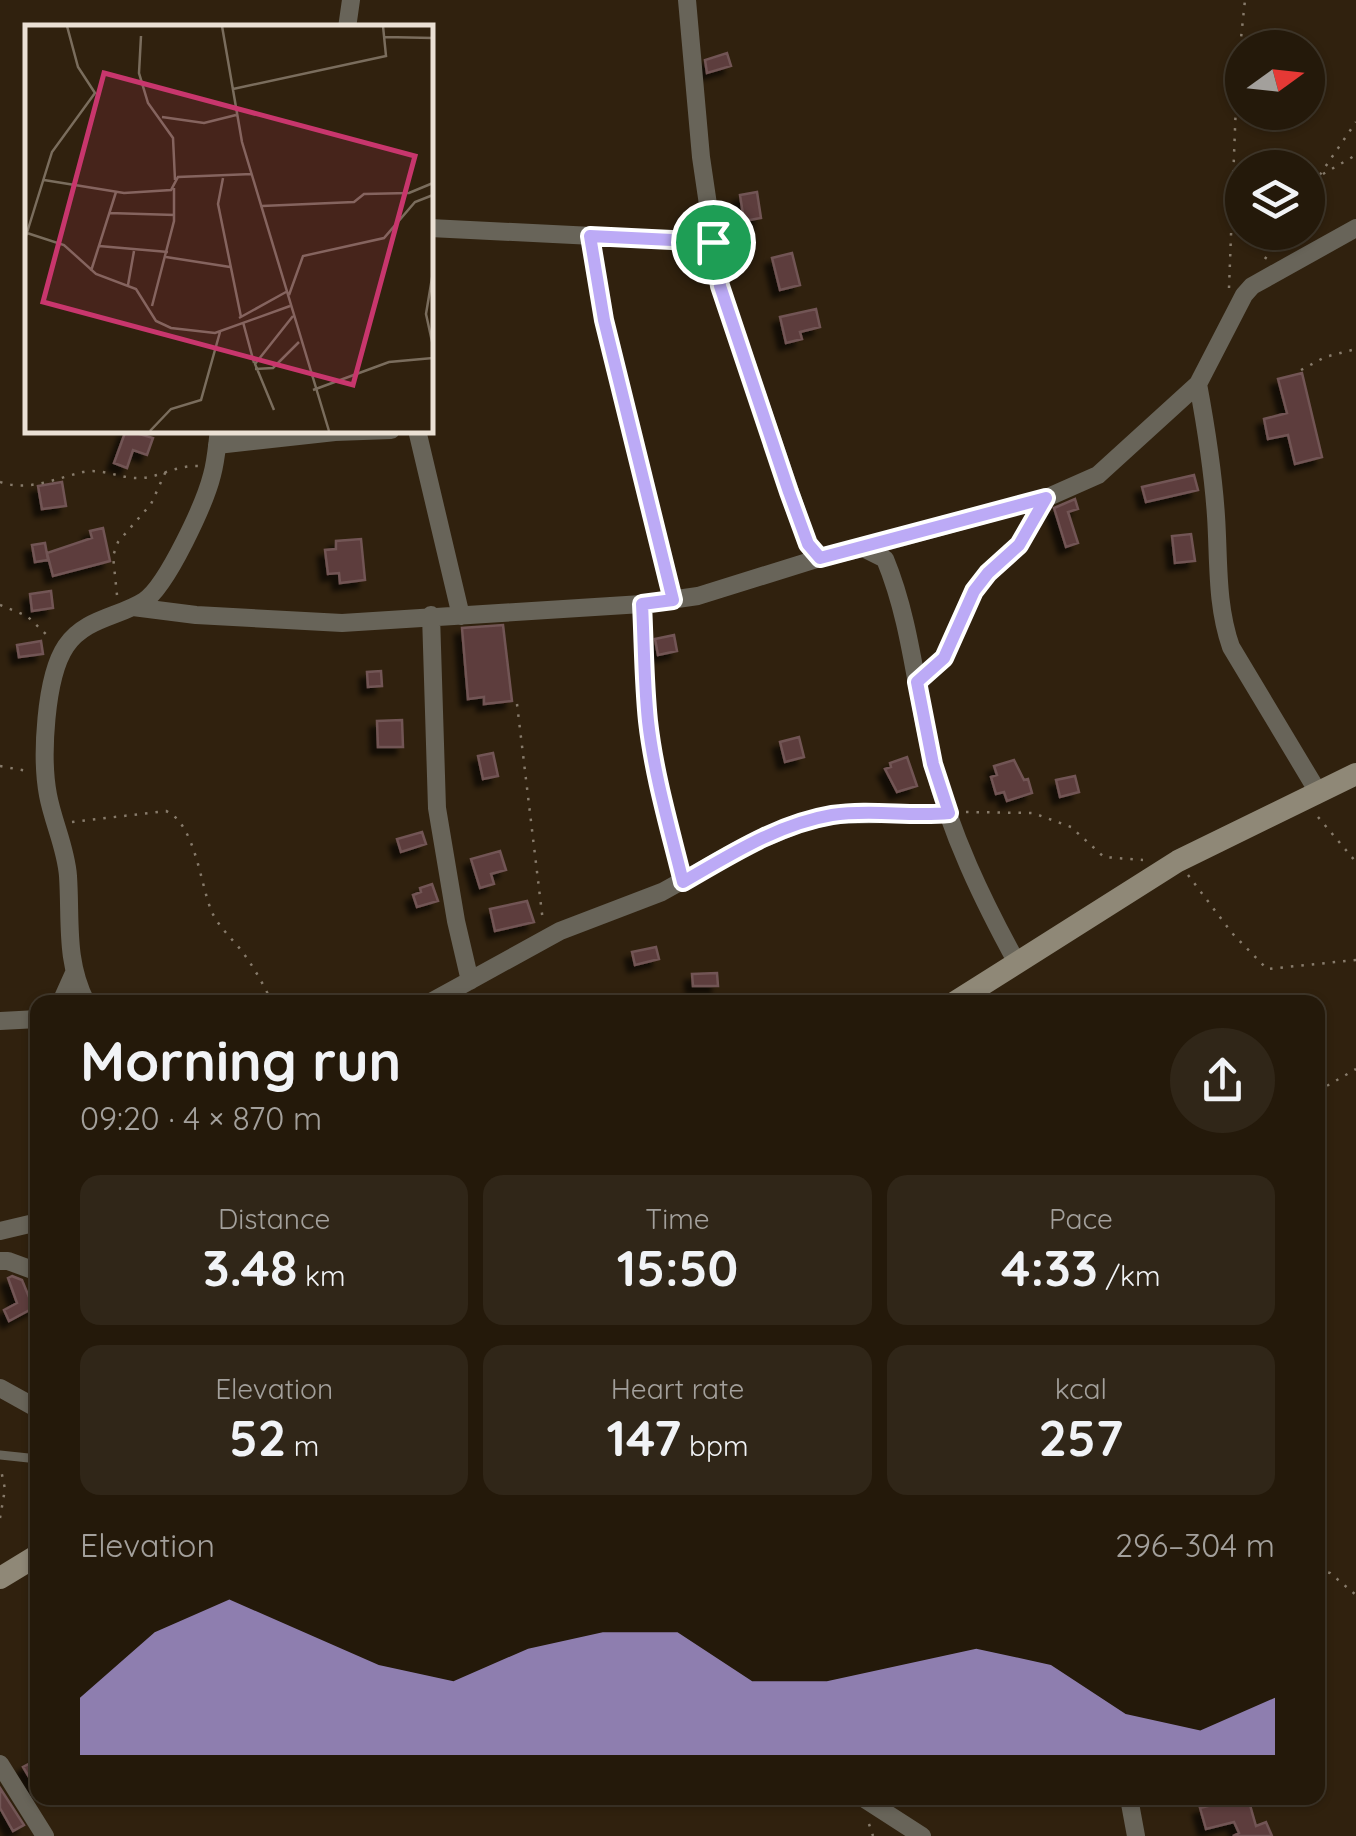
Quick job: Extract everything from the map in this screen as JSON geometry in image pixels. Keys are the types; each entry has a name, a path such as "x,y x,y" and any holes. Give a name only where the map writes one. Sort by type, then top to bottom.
{"street":[{"path":"347,25 351,0"},
{"path":"686,0 701,157 720,286 808,544 820,558"},
{"path":"432,228 713,242"},
{"path":"134,607 342,623 642,604 740,585 820,558 1046,498 1098,475 1198,384 1252,286 1356,228"},
{"path":"590,236 604,320 673,600"},
{"path":"1198,384 1216,511 1218,600 1224,627 1230,647 1311,796"},
{"path":"83,995 74,973 68,877 47,790 49,701 63,651 74,636 105,616 148,599 160,585 193,523 213,472 218,438 335,432"},
{"path":"417,432 461,616"},
{"path":"862,548 886,560 933,764 987,904 1017,963"},
{"path":"431,616 437,808 470,981"},
{"path":"401,618 432,654"},
{"path":"965,995 1178,861 1356,774"},
{"path":"444,995 545,939 683,882 745,846 801,822 834,815 949,813"},
{"path":"63,995 74,973"},
{"path":"0,1021 30,1019"},
{"path":"0,1231 30,1224"},
{"path":"0,1261 30,1269"},
{"path":"0,1388 30,1405"},
{"path":"0,1578 30,1560"},
{"path":"0,1764 46,1836"},
{"path":"875,1805 922,1836"},
{"path":"1131,1805 1136,1836"}],"lane":[{"path":"0,1455 30,1457"}],"path":[{"path":"1228,296 1237,76 1245,0"},
{"path":"1325,168 1356,122"},
{"path":"1325,174 1356,155"},
{"path":"1301,370 1325,357 1356,349"},
{"path":"0,482 17,486 87,471 148,478 167,470 197,466 213,472"},
{"path":"105,616 117,598 112,556 118,542 151,504 167,470"},
{"path":"917,682 944,658 974,591 1019,545 1046,498"},
{"path":"642,604 648,724 683,882"},
{"path":"0,605 28,616 63,651"},
{"path":"517,704 545,939"},
{"path":"0,766 24,768 47,790"},
{"path":"1311,796 1356,862"},
{"path":"56,824 166,811 174,814 196,858 216,921 254,968 268,995"},
{"path":"949,813 1033,813 1071,827 1104,858 1147,860"},
{"path":"1178,861 1232,933 1267,969 1356,960"},
{"path":"1325,1087 1356,1069"},
{"path":"0,1467 4,1489 0,1518"},
{"path":"1325,1572 1356,1594"}],"building":[{"path":"727,53 731,66 707,73 705,60"},
{"path":"757,192 761,218 744,221 740,195"},
{"path":"792,253 800,285 780,290 772,258"},
{"path":"816,309 820,327 800,332 802,339 786,343 780,317"},
{"path":"1302,373 1322,457 1295,464 1288,435 1268,439 1264,419 1287,413 1278,379"},
{"path":"125,432 153,438 147,455 133,450 127,468 114,463"},
{"path":"1194,475 1198,490 1146,502 1142,487"},
{"path":"62,482 66,506 42,509 38,486"},
{"path":"1075,499 1078,509 1068,512 1078,543 1066,547 1054,508"},
{"path":"103,528 110,561 53,576 47,553 92,538 90,531"},
{"path":"1191,534 1195,561 1175,563 1172,536"},
{"path":"361,539 365,580 340,583 339,573 328,574 325,550 336,549 336,541"},
{"path":"45,543 48,560 35,562 32,545"},
{"path":"51,591 53,608 32,611 30,594"},
{"path":"503,625 512,701 484,704 484,697 468,699 462,628"},
{"path":"674,635 677,651 658,655 655,639"},
{"path":"41,641 43,654 19,657 17,645"},
{"path":"381,671 382,686 368,687 367,672"},
{"path":"402,720 403,747 378,747 377,721"},
{"path":"799,737 804,757 785,762 780,742"},
{"path":"493,753 498,776 483,779 478,756"},
{"path":"907,757 917,786 897,792 885,769"},
{"path":"1014,760 1024,780 1028,779 1032,793 1007,801 1004,792 996,794 991,777 997,775 994,766"},
{"path":"1075,776 1079,792 1060,797 1056,780"},
{"path":"422,832 426,844 401,852 397,839"},
{"path":"500,851 506,870 491,874 494,884 480,888 471,859"},
{"path":"432,884 438,901 417,907 413,895"},
{"path":"527,901 534,922 495,931 490,909"},
{"path":"656,947 659,959 635,965 632,952"},
{"path":"717,973 718,986 693,986 692,974"},
{"path":"8,1278 22,1280 30,1296 30,1310 9,1321 4,1310 17,1303"},
{"path":"0,1788 24,1825 13,1831 0,1808"},
{"path":"1250,1805 1256,1826 1266,1822 1272,1836 1233,1836 1239,1833 1234,1822 1206,1829 1200,1808"}],"route":[{"path":"590,236 713,242 720,286 789,492 808,544 820,558 1046,498 1028,534 974,591 944,658 917,682 933,764 949,813 834,815 801,822 745,846 683,882 648,724 642,604 673,600 604,320 590,236"}]}
